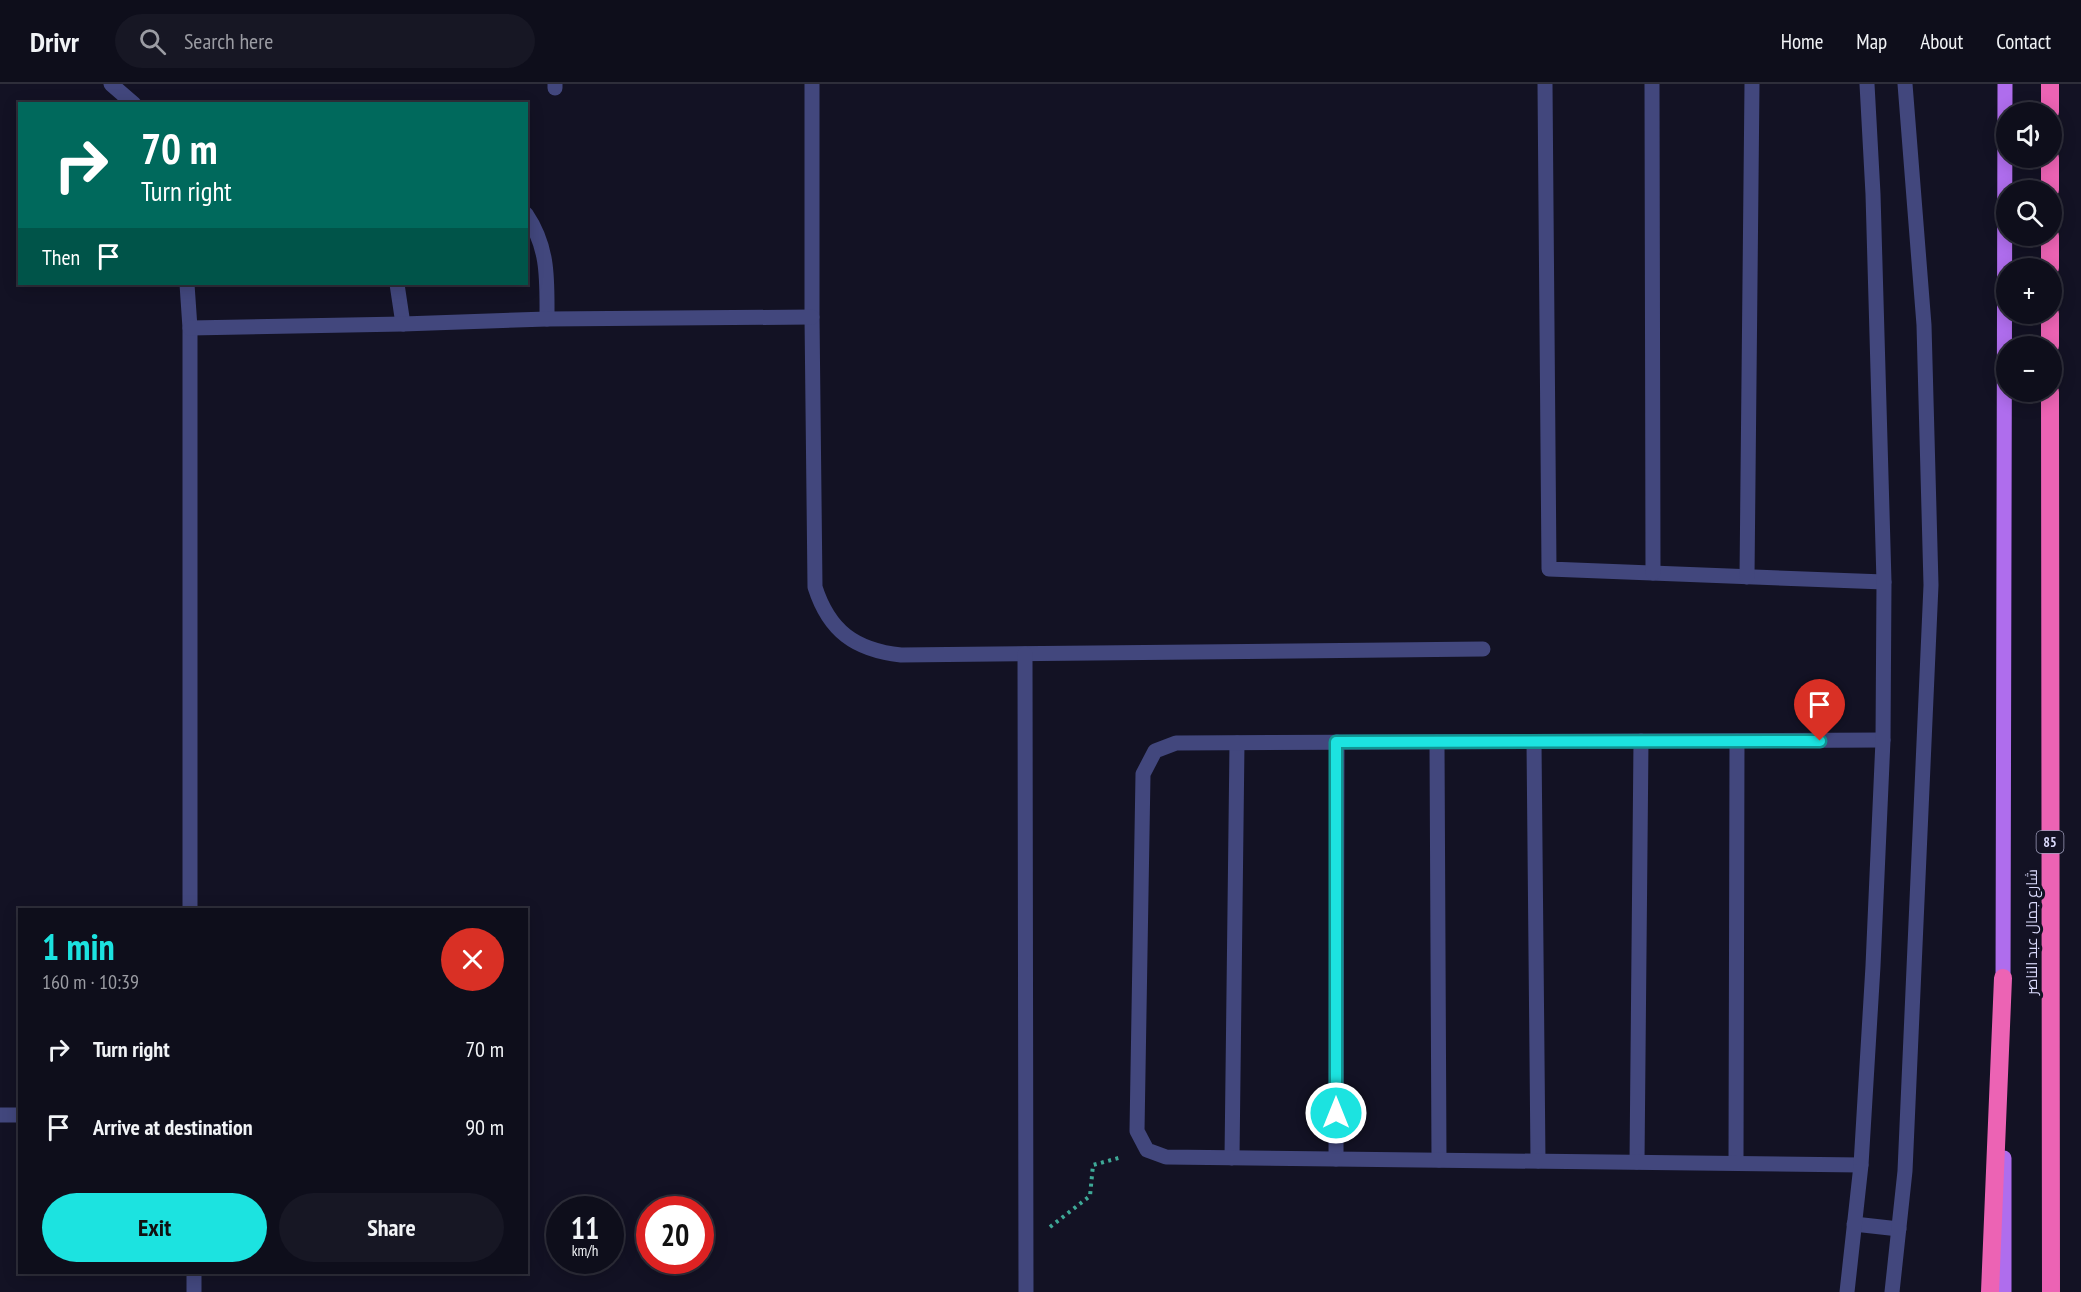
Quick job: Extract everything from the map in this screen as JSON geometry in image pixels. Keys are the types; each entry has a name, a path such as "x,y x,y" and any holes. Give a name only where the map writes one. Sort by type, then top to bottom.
{"highway":[{"path":"2050,84 2050,102"},
{"name":"شارع جمال عبد الناصر","path":"2050,402 2050,1292"},
{"path":"1990,1292 2003,978"}],"main road":[{"path":"2004,1292 2005,84"}],"street":[{"path":"111,84 132,102"},
{"path":"812,84 815,587 821,606 845,636 881,653 901,655 1483,649"},
{"path":"1545,84 1549,569 1884,582"},
{"path":"1652,84 1653,573"},
{"path":"1747,577 1752,84"},
{"path":"1848,1292 1861,1165 1883,740 1884,582 1873,205 1867,84"},
{"path":"1892,1292 1905,1171 1931,585 1924,325 1905,84"},
{"path":"528,217 537,229 546,262 547,319"},
{"path":"187,285 190,328 190,908"},
{"path":"397,285 403,324"},
{"path":"190,328 547,319 812,317"},
{"path":"1025,654 1026,1292"},
{"path":"1861,1165 1166,1157 1147,1150 1137,1131 1143,774 1155,751 1176,743 1883,740"},
{"path":"1636,1162 1641,741"},
{"path":"1736,1163 1737,741"},
{"path":"1336,742 1336,1159"},
{"path":"1437,742 1438,1160"},
{"path":"1534,742 1538,1161"},
{"path":"1232,1158 1237,743"},
{"path":"0,1115 18,1115"},
{"path":"1854,1224 1899,1229"},
{"path":"194,1274 194,1292"}],"path":[{"path":"1026,1246 1090,1196 1093,1165 1147,1150"}],"route":[{"path":"1336,1113 1336,742 1820,741"}]}
